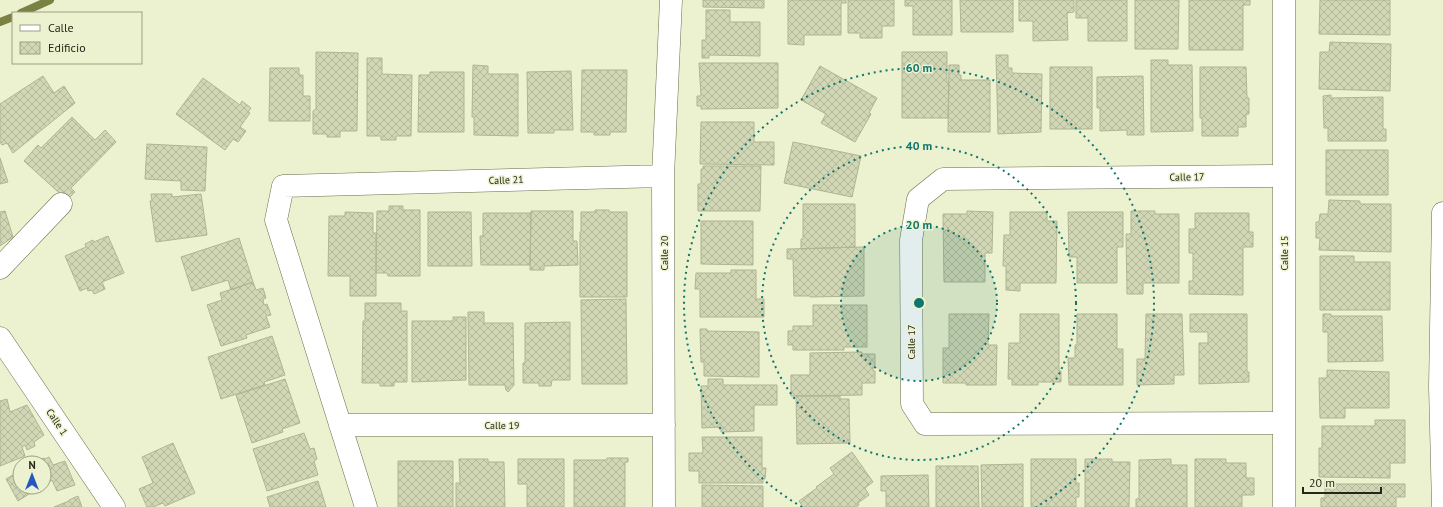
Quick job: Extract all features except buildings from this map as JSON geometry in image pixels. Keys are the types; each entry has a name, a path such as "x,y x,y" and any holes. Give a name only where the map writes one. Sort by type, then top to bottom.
{"street":[{"name":"Calle 20","path":"664,507 663,176 671,0"},
{"name":"Calle 15","path":"1284,0 1284,507"},
{"name":"Calle 21","path":"340,425 276,220 283,186 663,176"},
{"name":"Calle 17","path":"1284,176 943,179 918,199 911,240 912,404 925,424 1284,423"},
{"path":"0,268 61,204"},
{"path":"1443,213 1440,387 1443,506"},
{"name":"Calle 1","path":"0,338 114,507"},
{"name":"Calle 19","path":"340,425 664,425"},
{"path":"340,425 366,507"}],"waterway":[{"path":"23,12 50,0"},
{"path":"0,22 12,17"}]}
